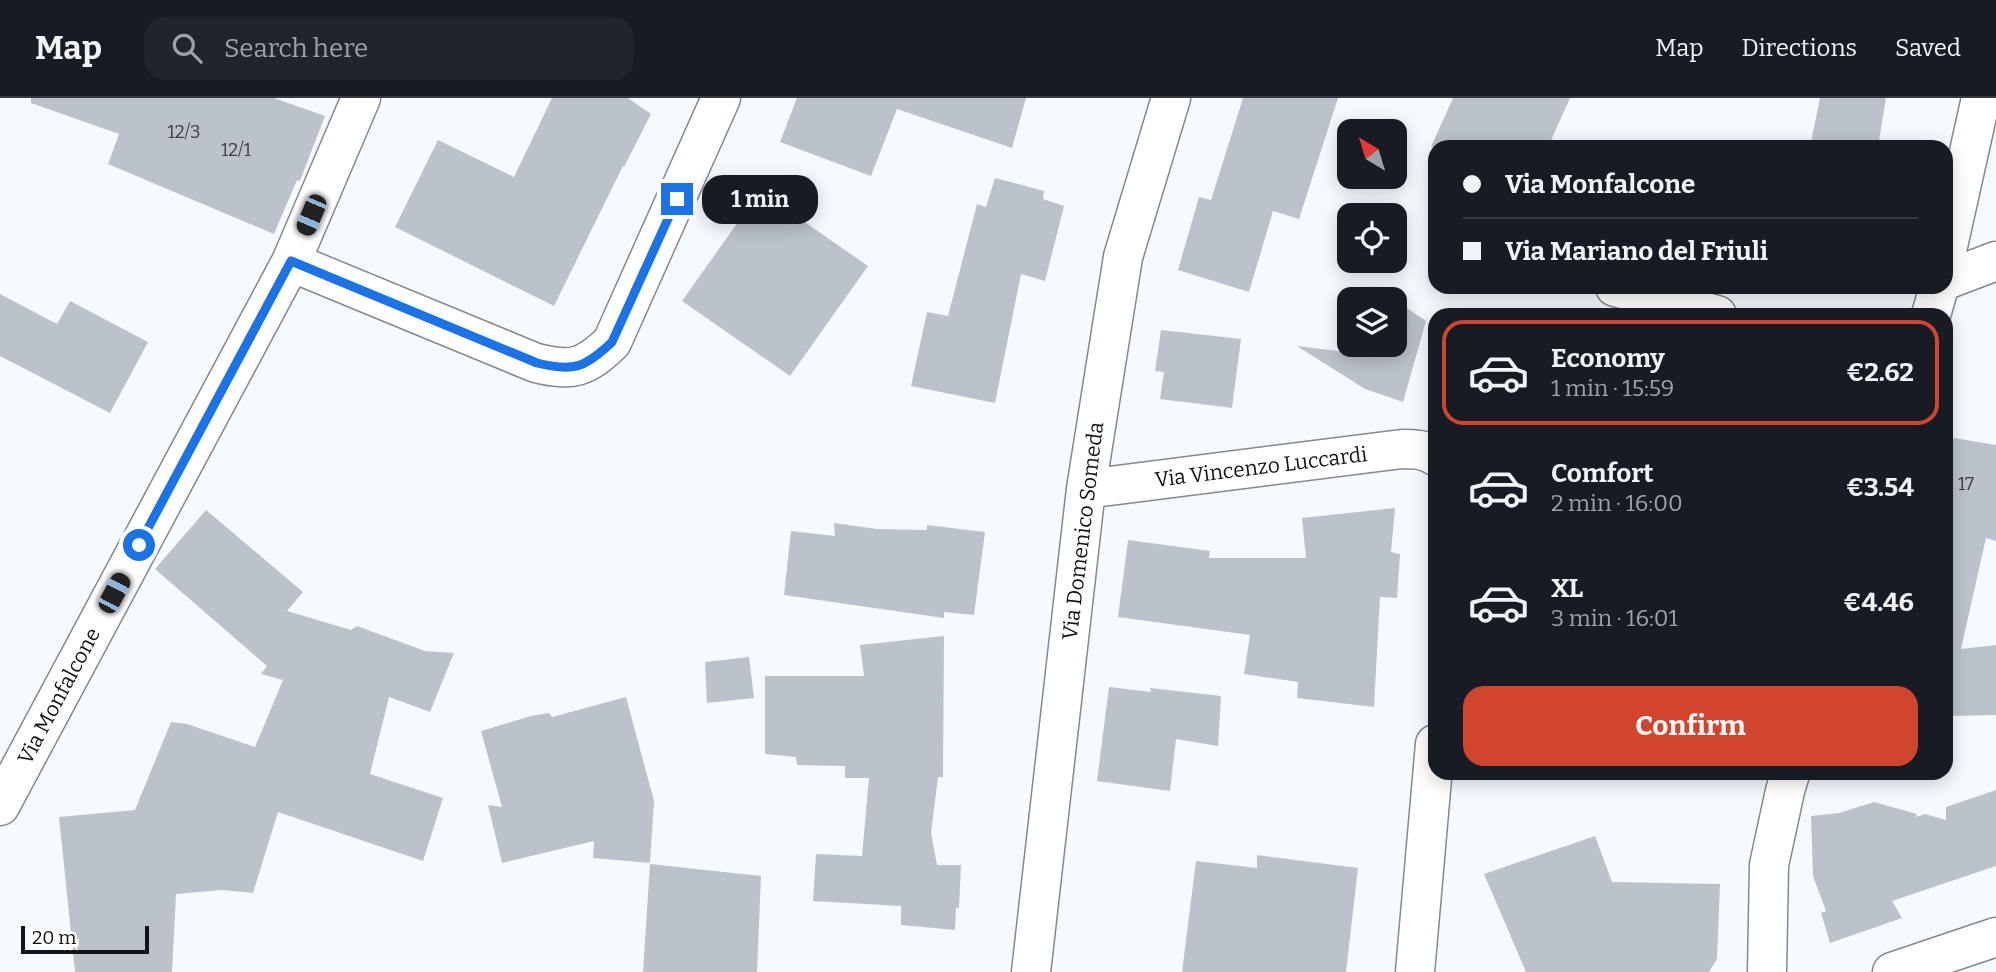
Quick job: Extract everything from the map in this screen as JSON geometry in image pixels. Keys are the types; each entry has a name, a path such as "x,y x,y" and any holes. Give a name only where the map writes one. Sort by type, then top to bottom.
{"street":[{"name":"Via Monfalcone","path":"0,806 291,261 361,98"},
{"path":"291,261 537,363 569,368 584,365 612,342 722,98"},
{"name":"Via Domenico Someda","path":"1031,972 1086,489 1123,257 1171,98"},
{"path":"1953,224 1981,98"},
{"path":"1953,277 1996,261"},
{"path":"1640,294 1692,308"},
{"name":"Via Vincenzo Luccardi","path":"1086,489 1402,449 1428,452"},
{"path":"1415,972 1432,780"},
{"path":"1767,972 1769,865 1788,780"},
{"path":"1892,972 1996,937"}],"building":[{"path":"31,98 274,98 325,116 300,181 297,180 274,234 108,164 119,134 31,103"},
{"path":"552,98 628,98 651,114 554,306 395,227 438,140 514,177"},
{"path":"797,98 1026,98 1012,148 897,109 871,176 780,142"},
{"path":"1243,98 1338,98 1299,219 1273,211 1249,292 1178,270 1199,197 1211,200"},
{"path":"1453,98 1570,98 1551,140 1434,140"},
{"path":"1820,98 1886,98 1879,140 1811,140"},
{"path":"995,178 1044,191 1043,199 1064,206 1045,281 1021,274 995,403 911,386 927,312 948,316 977,204 986,207"},
{"path":"760,191 868,266 790,376 682,301"},
{"path":"0,294 57,324 70,301 148,342 110,413 0,356"},
{"path":"1407,308 1426,321 1403,402 1365,389 1297,346 1337,351 1337,357 1407,357"},
{"path":"1161,330 1241,339 1232,408 1160,399 1164,372 1155,371"},
{"path":"1954,438 1996,445 1996,541 1986,538 1961,649 1996,645 1996,715 1953,716"},
{"path":"1395,508 1391,552 1400,554 1397,598 1380,597 1374,707 1297,698 1298,682 1244,674 1250,635 1118,617 1128,540 1210,551 1209,558 1306,558 1302,518"},
{"path":"206,510 303,592 287,611 351,630 357,626 425,651 454,653 430,712 389,697 370,774 443,798 423,861 278,812 253,893 222,890 176,894 172,972 75,972 59,817 135,810 171,722 187,724 255,747 283,680 261,674 267,666 155,569"},
{"path":"834,523 877,529 927,530 927,525 985,532 974,615 944,612 944,618 784,595 791,531 835,536"},
{"path":"944,636 943,777 938,777 931,833 937,865 961,865 955,930 901,925 901,906 813,901 816,854 862,856 869,778 845,778 845,766 797,765 796,757 765,754 765,676 864,676 860,645"},
{"path":"749,657 754,698 707,703 705,662"},
{"path":"1109,687 1151,692 1150,688 1221,696 1218,746 1176,739 1170,791 1097,781"},
{"path":"626,697 654,801 650,863 593,858 594,841 502,863 488,805 502,807 481,731 531,716 549,713 552,717"},
{"path":"1996,790 1996,866 1892,901 1902,918 1830,943 1821,913 1826,911 1813,876 1811,816 1839,813 1874,802 1917,814 1916,817 1925,814 1946,820 1946,807"},
{"path":"1595,836 1612,882 1720,884 1717,959 1709,972 1526,972 1484,874"},
{"path":"1257,855 1358,868 1346,972 1182,972 1196,861 1257,868"},
{"path":"650,864 761,876 757,972 643,972"}],"route":[{"path":"139,545 291,261 537,363 569,368 584,365 612,342 677,199"}]}
